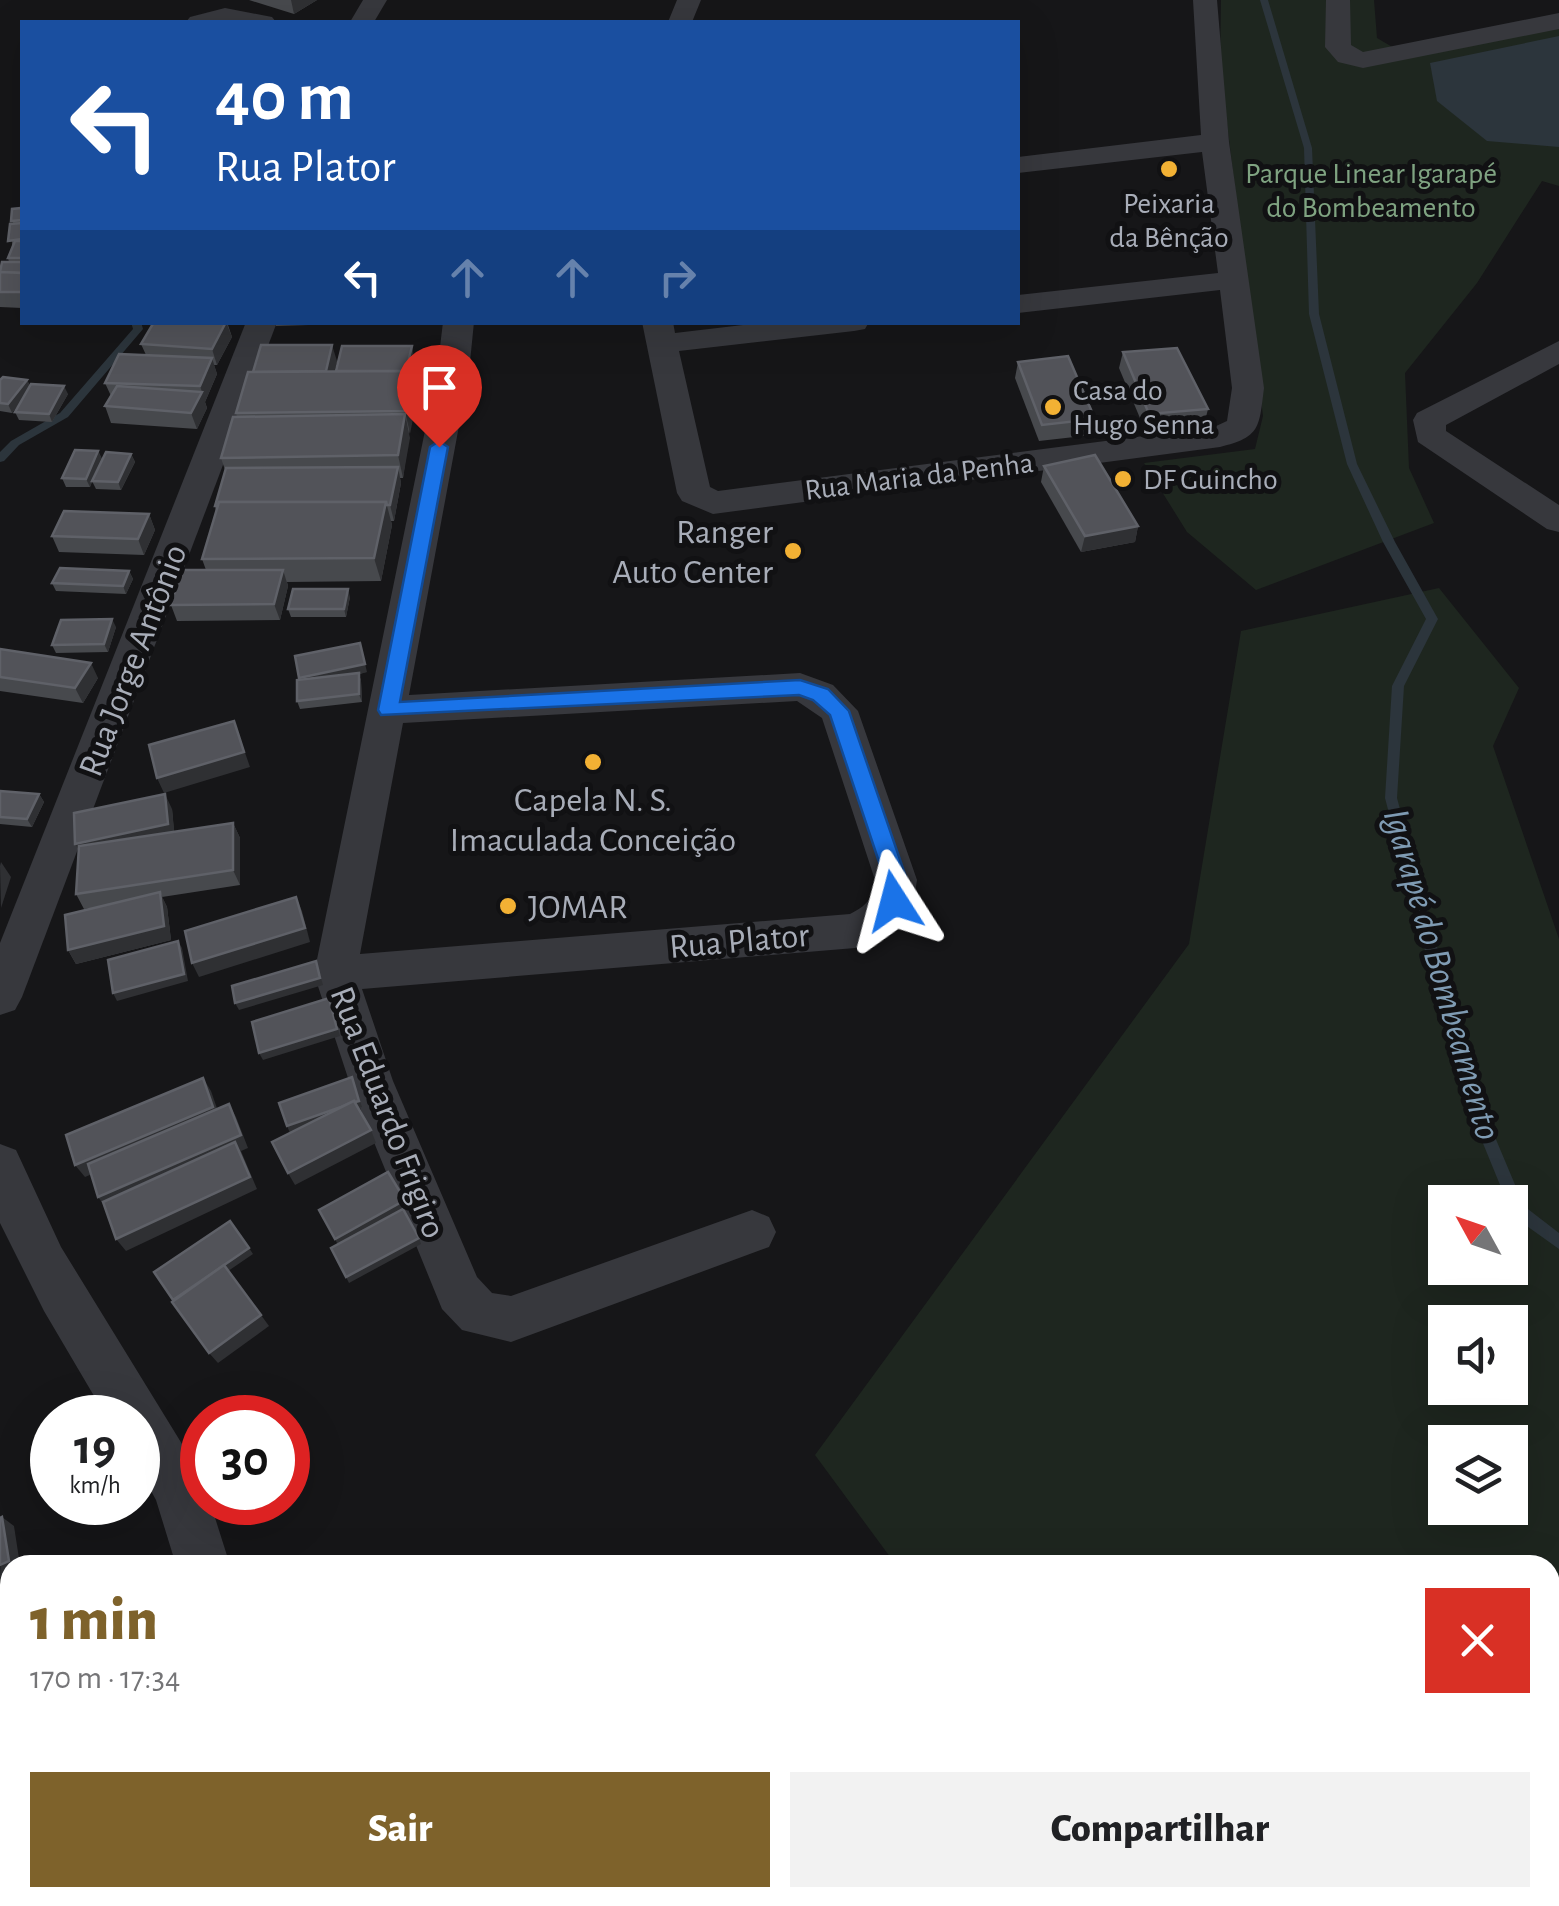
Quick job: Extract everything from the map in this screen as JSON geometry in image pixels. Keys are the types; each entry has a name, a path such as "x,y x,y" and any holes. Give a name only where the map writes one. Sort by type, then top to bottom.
{"street":[{"path":"1020,304 1232,280 1215,142 1205,0"},
{"path":"1338,0 1338,46 1347,56 1363,60 1559,21"},
{"path":"208,20 225,16 250,20"},
{"path":"1020,166 1215,142"},
{"name":"Rua Maria da Penha","path":"659,333 694,493 713,503 1220,437 1243,427 1248,388 1232,280"},
{"name":"Rua Jorge Antônio","path":"0,997 261,325"},
{"name":"Rua Eduardo Frigiro","path":"459,325 454,372 335,974 371,1081 451,1275 459,1293 479,1314 511,1319 752,1232"},
{"path":"659,333 801,325"},
{"path":"1559,350 1429,420 1427,426 1430,435 1559,522"},
{"name":"Rua Plator","path":"335,974 856,930 880,920 894,901 896,880 839,711 820,694 800,687 388,710"},
{"path":"0,1165 61,1292 123,1395"},
{"path":"160,1457 179,1489 200,1555"}],"green space":[{"name":"Parque Linear Igarapé do Bombeamento","path":"1221,0 1374,0 1377,38 1406,55 1559,26 1559,186 1542,181 1477,283 1405,373 1409,468 1434,523 1256,590 1187,532 1144,463 1255,449 1263,416 1220,66"},
{"path":"1439,588 1519,688 1493,746 1559,939 1559,1555 889,1555 815,1455 1189,944 1241,631"}],"shaded area":[{"path":"1559,36 1559,147 1487,141 1437,101 1430,63"}],"building":[{"path":"20,208 20,220 11,221 12,209"},
{"path":"20,223 20,239 8,241 10,224"},
{"path":"15,241 20,241 20,258 8,258"},
{"path":"2,262 20,262 20,273 0,272"},
{"path":"0,272 20,273 20,292 0,292"},
{"path":"152,325 224,325 212,349 141,344"},
{"path":"261,345 332,345 326,371 253,372"},
{"path":"342,346 412,346 406,371 336,371"},
{"path":"1177,348 1208,409 1149,414 1123,352"},
{"path":"119,354 212,358 200,386 105,383"},
{"name":"Casa do Hugo Senna","path":"1068,356 1095,419 1042,425 1018,362"},
{"path":"413,371 405,411 236,413 248,372"},
{"path":"3,377 27,380 8,404 0,403"},
{"path":"31,384 64,386 49,414 15,412"},
{"path":"117,386 202,392 191,413 105,406"},
{"path":"405,414 398,455 221,458 233,417"},
{"path":"75,450 98,451 86,479 62,478"},
{"path":"106,452 131,454 118,482 92,481"},
{"path":"1095,455 1138,526 1085,536 1044,466"},
{"path":"398,467 390,505 219,502 215,506 226,468"},
{"path":"219,502 386,502 374,558 202,559"},
{"path":"64,511 149,514 138,539 52,536"},
{"path":"60,568 129,571 123,586 52,583"},
{"path":"181,570 283,570 274,604 171,605"},
{"path":"293,589 348,589 344,609 288,609"},
{"path":"112,619 104,644 52,645 61,620"},
{"path":"360,643 365,664 299,678 295,656"},
{"path":"0,649 91,663 75,688 0,677"},
{"path":"359,673 359,694 297,701 297,680"},
{"path":"234,721 244,752 157,778 149,745"},
{"path":"0,791 39,794 27,819 0,817"},
{"path":"165,794 168,824 75,844 74,813"},
{"path":"233,823 233,870 76,894 79,846"},
{"path":"160,892 164,926 68,950 65,915"},
{"path":"296,897 305,928 192,963 185,931"},
{"path":"178,941 184,974 113,993 108,960"},
{"path":"316,961 320,978 235,1003 232,986"},
{"path":"329,998 337,1029 259,1053 252,1022"},
{"path":"352,1077 359,1101 287,1126 279,1103"},
{"path":"203,1078 213,1107 75,1165 66,1135"},
{"path":"354,1101 371,1130 288,1173 272,1142"},
{"path":"229,1104 241,1135 98,1197 88,1164"},
{"path":"235,1142 250,1177 116,1239 103,1202"},
{"path":"388,1172 405,1200 335,1239 319,1210"},
{"path":"403,1209 419,1238 346,1277 331,1248"},
{"path":"230,1221 249,1248 173,1300 154,1272"},
{"path":"224,1265 261,1315 209,1353 172,1302"},
{"path":"2,1517 8,1555 0,1555"}],"waterway":[{"name":"Igarapé do Bombeamento","path":"1264,0 1308,148 1314,314 1352,464 1432,619 1398,686 1391,798 1469,1092 1518,1211 1559,1242"},
{"path":"0,459 15,443 64,415 138,329 137,325"}],"place":[{"name":"Peixaria da Bênção","path":"1169,169"},
{"name":"Casa do Hugo Senna","path":"1053,407"},
{"name":"DF Guincho","path":"1123,479"},
{"name":"Ranger Auto Center","path":"793,551"},
{"name":"Capela N. S. Imaculada Conceição","path":"593,762"},
{"name":"JOMAR","path":"508,906"}],"route":[{"path":"439,447 388,710 800,687 820,694 839,711 896,880 894,901"}]}
